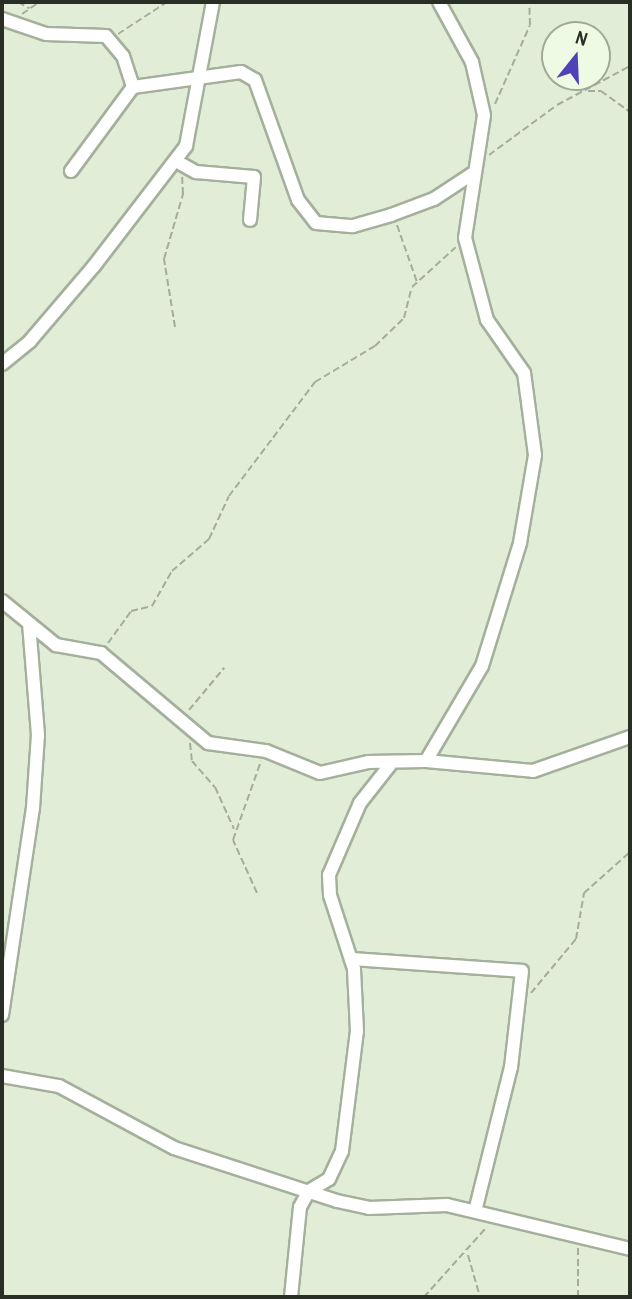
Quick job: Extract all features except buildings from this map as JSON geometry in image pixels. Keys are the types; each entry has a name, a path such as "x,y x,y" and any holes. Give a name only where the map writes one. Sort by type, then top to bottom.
{"street":[{"path":"2,364 46,322 180,163 193,125 213,2"},
{"path":"426,761 482,666 520,543 535,455 524,373 488,320 465,238 472,174 484,115 472,62 439,2"},
{"path":"8,20 46,34 99,33 114,41 133,87"},
{"path":"71,172 133,87 242,72 255,80 298,200 316,223 353,226 391,215 434,199 472,174"},
{"path":"180,163 196,172 254,177 250,220"},
{"path":"2,601 56,645 101,653 191,732 220,747 266,751 326,774 368,762 390,765 426,761 541,770 630,737"},
{"path":"2,1014 33,808 38,735 29,624"},
{"path":"291,1297 300,1207 309,1191 329,1179 342,1151 357,1031 351,959 330,895 329,874 360,803 390,765"},
{"path":"351,959 516,967 522,974 521,1009 475,1211"},
{"path":"2,1076 59,1086 174,1148 369,1208 447,1205 580,1233 630,1249"}],"path":[{"path":"18,2 29,8"},
{"path":"8,20 39,2"},
{"path":"114,41 123,29 167,2"},
{"path":"484,115 505,91 530,26 529,2"},
{"path":"611,77 630,66"},
{"path":"472,174 482,159 510,144 524,127 585,91"},
{"path":"601,91 630,112"},
{"path":"175,327 164,259 183,194 180,163"},
{"path":"391,215 411,254 417,284"},
{"path":"101,653 131,611 152,606 172,571 209,539 229,496 315,382 385,337 404,318 417,284 465,238"},
{"path":"180,722 224,668"},
{"path":"191,732 191,761 215,787 235,830 236,852 257,893"},
{"path":"235,830 266,751"},
{"path":"521,1009 576,939 584,893 630,852"},
{"path":"424,1297 467,1253 495,1216"},
{"path":"578,1297 580,1233"},
{"path":"467,1253 480,1297"}]}
